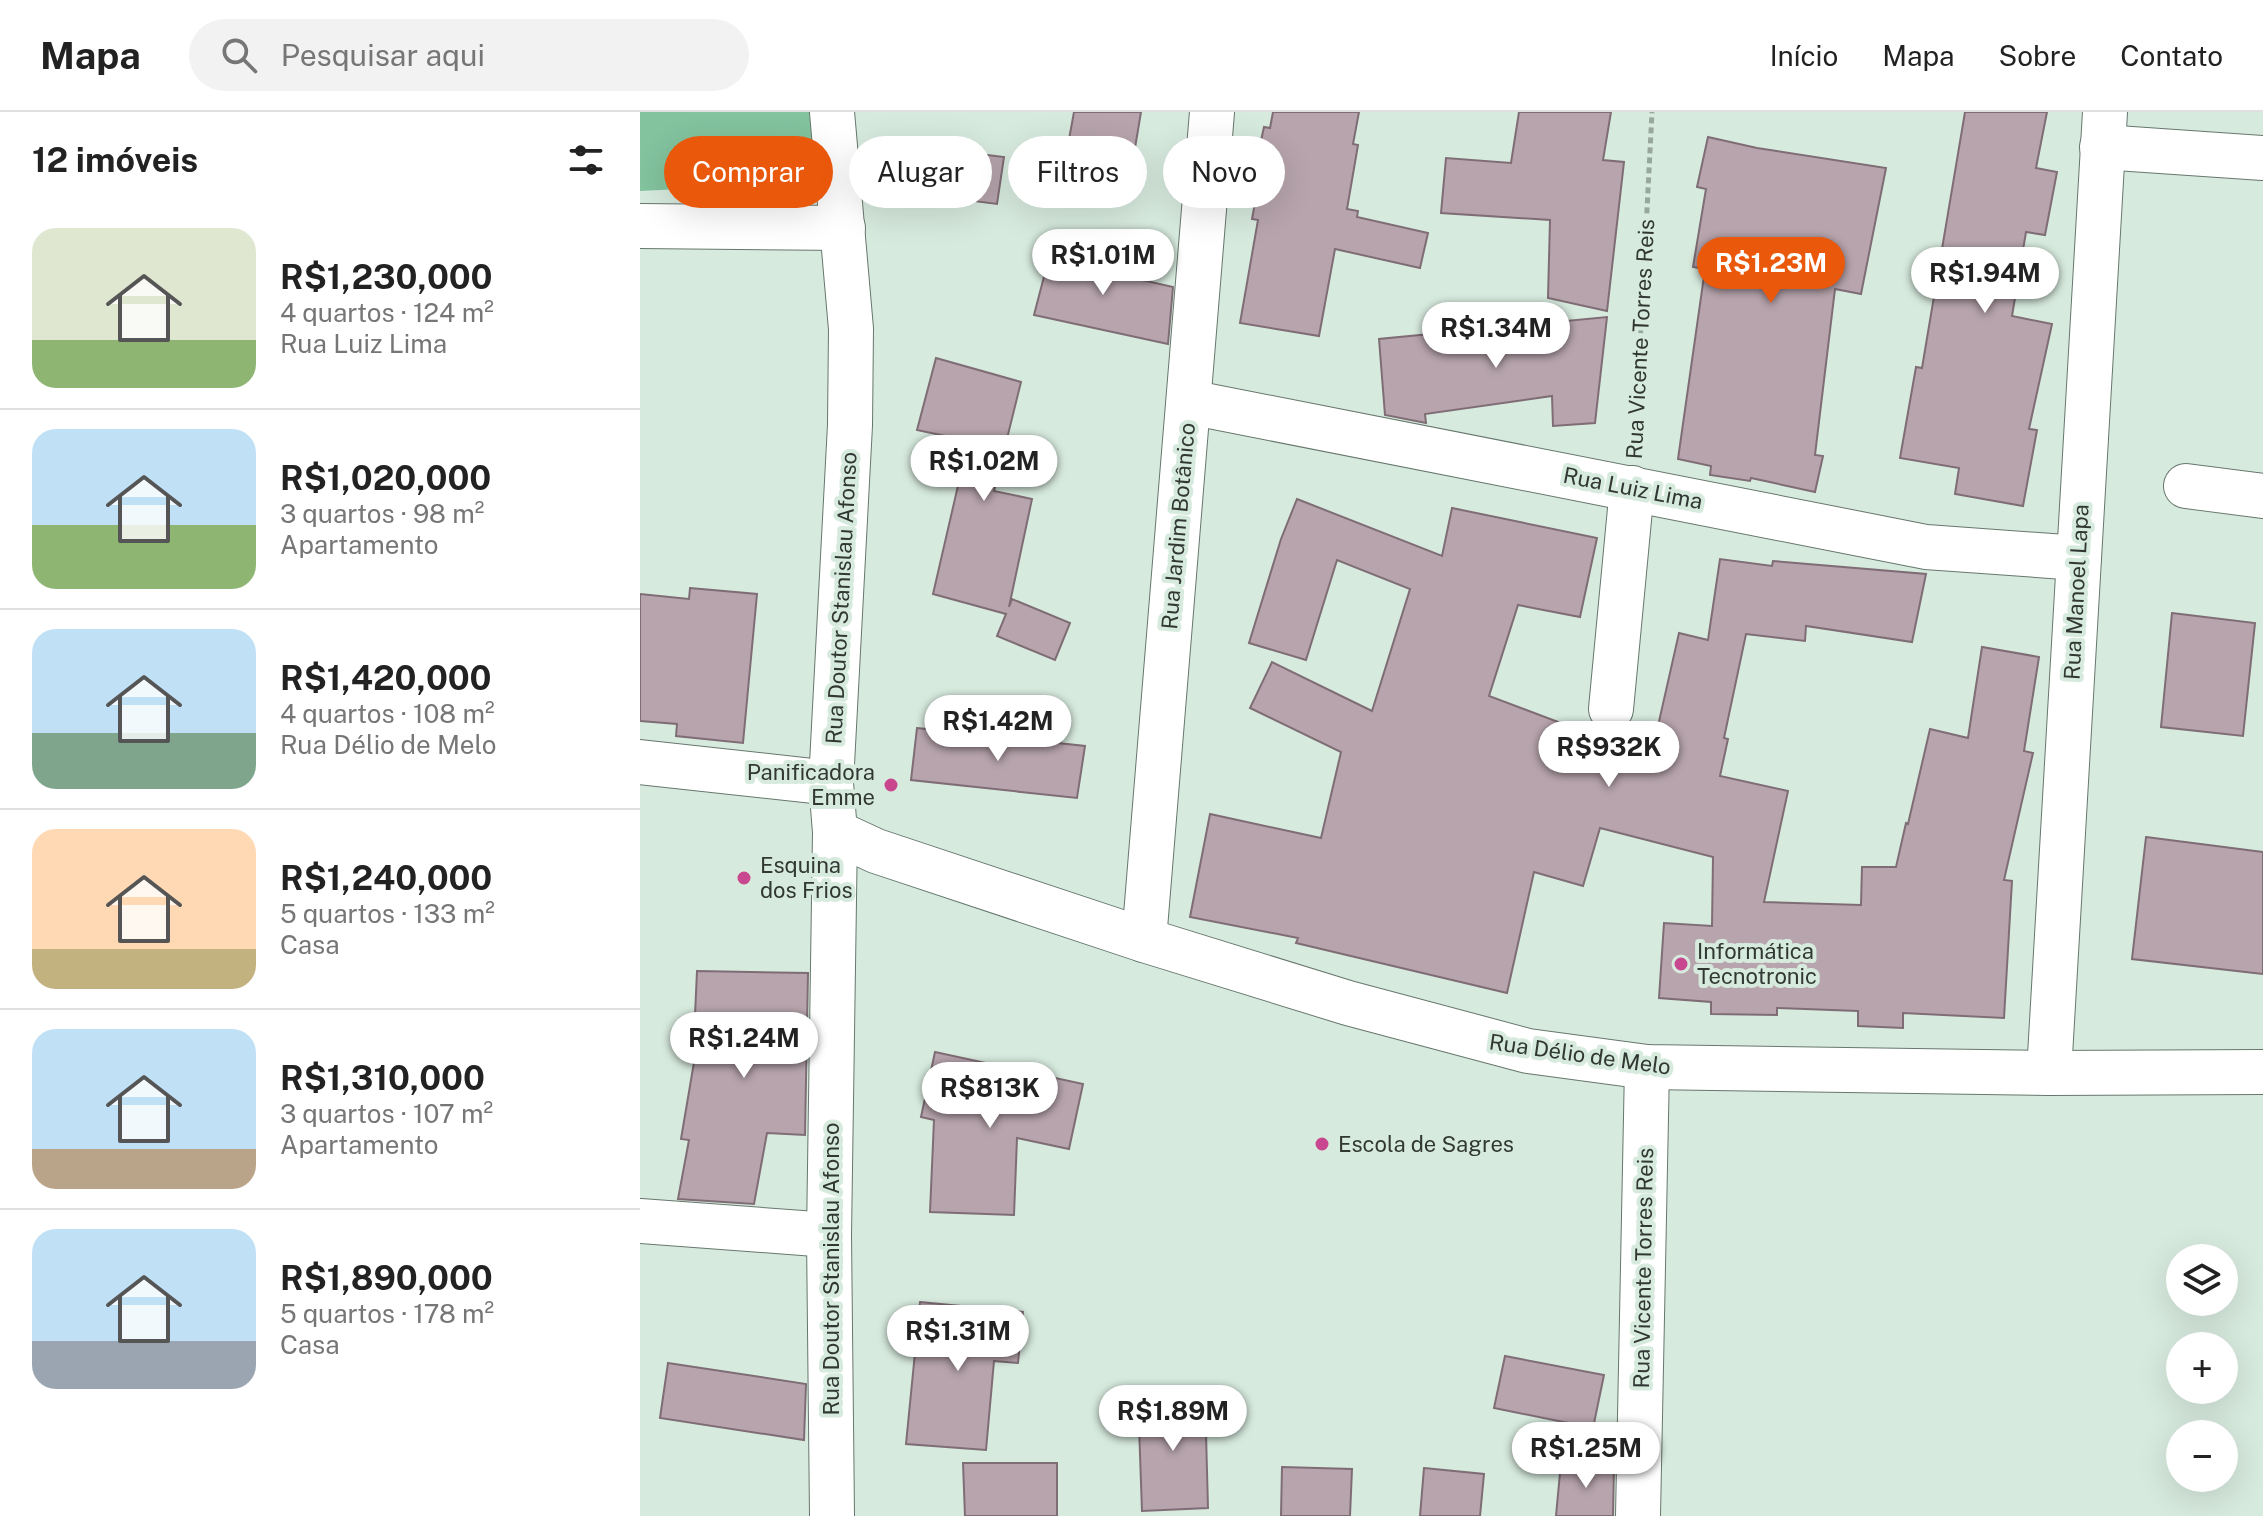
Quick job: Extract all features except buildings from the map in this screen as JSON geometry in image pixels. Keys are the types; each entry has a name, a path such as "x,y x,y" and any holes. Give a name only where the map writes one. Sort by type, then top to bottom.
{"street":[{"name":"Rua Doutor Stanislau Afonso","path":"832,112 851,329 850,425 831,783 835,832 829,1235 832,1516"},
{"name":"Rua Jardim Botânico","path":"1144,940 1212,112"},
{"path":"2104,129 2263,158"},
{"name":"Rua Manoel Lapa","path":"2049,1073 2104,129"},
{"path":"640,226 843,228"},
{"name":"Rua Luiz Lima","path":"1189,402 1926,547 2079,558"},
{"path":"2186,486 2263,496"},
{"name":"Rua Vicente Torres Reis","path":"1611,709 1632,488"},
{"path":"640,762 831,783"},
{"name":"Rua Délio de Melo","path":"835,832 876,851 1144,940 1476,1039 1528,1051 1647,1067 2049,1073 2263,1072"},
{"name":"Rua Vicente Torres Reis","path":"1638,1516 1647,1067"},
{"path":"640,1221 829,1235"}],"path":[{"name":"Rua Vicente Torres Reis","path":"1632,488 1652,112"}],"green space":[{"path":"640,112 809,112 812,136 664,136 664,190 640,191"}],"place":[{"name":"Panificadora Emme","path":"891,785"},
{"name":"Esquina dos Frios","path":"744,878"},
{"name":"Informática Tecnotronic","path":"1681,964"},
{"name":"Escola de Sagres","path":"1322,1144"}]}
